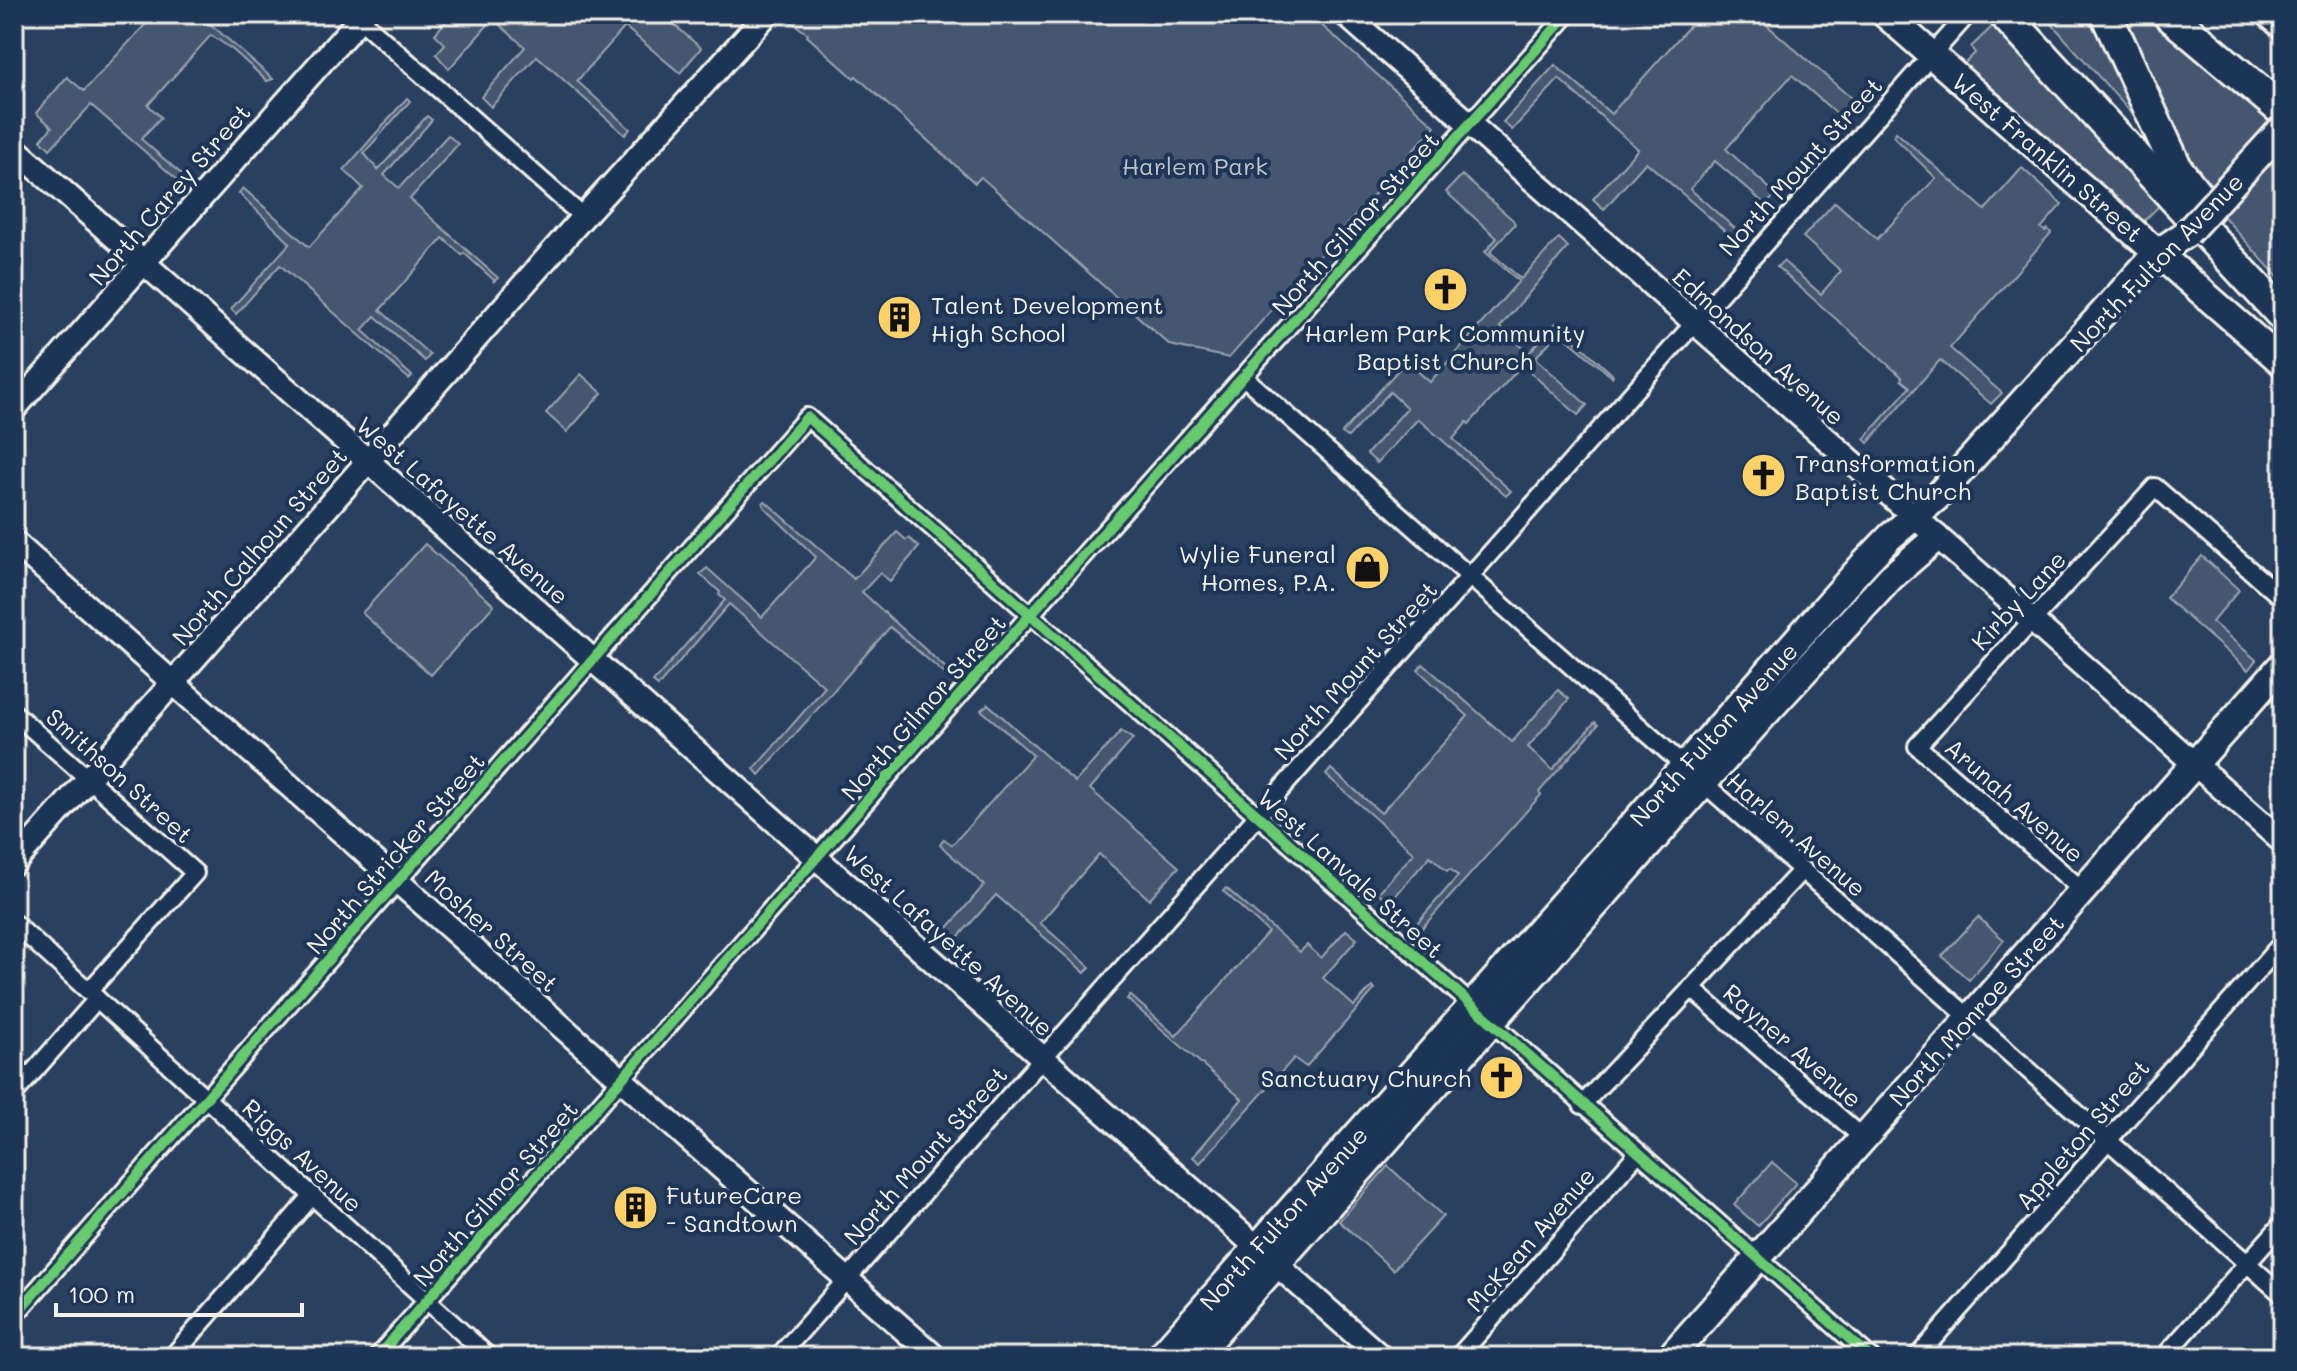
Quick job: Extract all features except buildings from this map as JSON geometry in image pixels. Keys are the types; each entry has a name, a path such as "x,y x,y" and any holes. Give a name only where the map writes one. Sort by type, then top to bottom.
{"highway":[{"path":"2004,14 2283,316"},
{"path":"2106,14 2177,169 2233,240 2283,294"},
{"path":"2168,14 2283,111"}],"main road":[{"name":"Edmondson Avenue","path":"1345,14 2283,842"},
{"name":"West Franklin Street","path":"1885,14 2283,363"},
{"path":"2270,14 2283,26"},
{"name":"North Calhoun Street","path":"14,863 765,15"},
{"name":"North Carey Street","path":"14,409 359,16"},
{"name":"North Fulton Avenue","path":"1160,1357 1267,1256 1694,775 1864,564 1937,497 2157,253 2187,233 2283,128"},
{"name":"West Lafayette Avenue","path":"14,148 1381,1357"},
{"name":"North Fulton Avenue","path":"1694,775 1891,577 1936,538"},
{"name":"Mosher Street","path":"14,542 935,1357"},
{"name":"North Monroe Street","path":"1670,1357 2283,664"},
{"name":"North Fulton Avenue","path":"1194,1357 1267,1256"}],"street":[{"name":"North Gilmor Street","path":"377,1357 1030,615 1568,14"},
{"name":"North Mount Street","path":"778,1357 1968,14"},
{"path":"359,16 583,217"},
{"name":"Harlem Avenue","path":"1244,377 2283,1295"},
{"name":"West Lanvale Street","path":"807,417 1870,1357"},
{"name":"North Stricker Street","path":"14,1316 807,417"},
{"name":"Kirby Lane","path":"1917,746 2155,487 2283,599"},
{"name":"Smithson Street","path":"14,713 195,873 93,995"},
{"name":"Arunah Avenue","path":"1917,746 2082,890"},
{"path":"1582,1105 1802,870"},
{"name":"Riggs Avenue","path":"14,923 489,1357"},
{"name":"Appleton Street","path":"1917,1357 2283,942"},
{"name":"Rayner Avenue","path":"1691,988 1862,1137"},
{"path":"14,1094 93,995"},
{"name":"McKean Avenue","path":"1458,1357 1638,1153"},
{"path":"172,1357 312,1196"},
{"path":"2164,1357 2283,1223"}],"green space":[{"path":"155,14 199,14 273,79 267,81 211,35 148,105 161,117 141,139 186,178 181,183 91,105 50,149 41,140 52,127 36,113 67,77 84,91"},
{"path":"452,14 675,14 670,21 701,48 680,73 625,27 577,81 630,129 625,135 537,56 491,107 481,97 525,47 493,19 449,69 436,54 445,44 435,34"},
{"name":"Harlem Park","path":"796,14 1309,14 1435,126 1229,358 1170,345 981,177 975,183 856,76 854,78 790,21"},
{"path":"1700,14 1777,14 1768,26 1858,104 1844,120 1792,75 1726,149 1776,194 1766,205 1715,161 1690,189 1740,233 1734,239 1646,162 1604,209 1593,199 1638,149 1559,79 1512,130 1503,122 1555,65 1611,114"},
{"path":"2043,14 2142,14 2283,132 2283,283"},
{"path":"1997,22 2170,195 2142,223 1963,65 1975,53 1971,47"},
{"path":"407,98 410,101 364,153 378,170 427,116 432,120 384,175 399,188 448,135 458,144 410,199 498,278 493,282 464,253 462,255 443,238 380,310 430,355 425,361 375,316 362,330 412,376 409,379 280,265 236,314 231,309 290,243 239,193 243,188 309,247 363,188 344,170"},
{"path":"1896,132 1985,210 2022,168 2062,204 2041,228 2051,233 1950,348 2002,393 1991,404 1940,360 1868,443 1864,439 1910,387 1777,267 1783,261 1821,294 1841,271 1803,237 1835,202 1877,239 1936,178 1893,136"},
{"path":"1462,175 1513,220 1515,224 1490,252 1521,279 1559,238 1568,247 1500,327 1529,353 1556,323 1613,375 1559,332 1535,358 1587,405 1578,415 1522,365 1469,424 1467,422 1453,439 1511,491 1506,496 1418,419 1377,463 1367,454 1407,408 1390,392 1348,437 1342,433 1406,361 1430,382 1519,281 1485,252 1497,238 1446,192"},
{"path":"581,374 602,393 567,432 546,413"},
{"path":"765,501 854,579 897,532 919,547 890,581 880,573 862,592 950,672 946,675 890,627 759,775 754,769 825,687 729,604 658,686 653,682 725,600 700,574 707,568 762,617 816,557 764,507"},
{"path":"425,544 494,605 431,675 362,613"},
{"path":"2202,556 2239,590 2212,622 2256,660 2248,670 2166,598"},
{"path":"1423,664 1512,742 1558,690 1569,699 1528,747 1552,770 1595,722 1598,725 1539,792 1541,795 1422,928 1417,923 1458,876 1430,856 1391,901 1378,893 1414,853 1326,775 1331,769 1381,813 1468,716 1418,670"},
{"path":"988,704 1075,782 1121,731 1133,739 1090,789 1179,867 1149,899 1099,854 1040,923 1090,967 1085,973 996,895 951,945 941,936 984,885 940,845 944,839 952,845 1033,755 981,710"},
{"path":"1226,888 1300,952 1307,945 1321,958 1346,930 1357,939 1323,978 1354,1006 1372,987 1375,989 1306,1067 1294,1058 1200,1163 1193,1157 1242,1099 1127,999 1130,995 1176,1036 1268,932 1223,891"},
{"path":"1978,917 2004,940 1969,980 1942,956"},
{"path":"1772,1162 1796,1183 1758,1226 1734,1205"},
{"path":"1388,1166 1443,1216 1393,1270 1339,1221"}],"cycle path":[{"path":"377,1357 1030,615 1568,14"},
{"path":"14,1316 807,417 1870,1357"}],"place":[{"name":"Harlem Park Community Baptist Church","path":"1445,290"},
{"name":"Talent Development High School","path":"900,318"},
{"name":"Transformation Baptist Church","path":"1764,476"},
{"name":"Wylie Funeral Homes, P.A.","path":"1367,567"},
{"name":"Sanctuary Church","path":"1502,1077"},
{"name":"FutureCare - Sandtown","path":"635,1208"}]}
